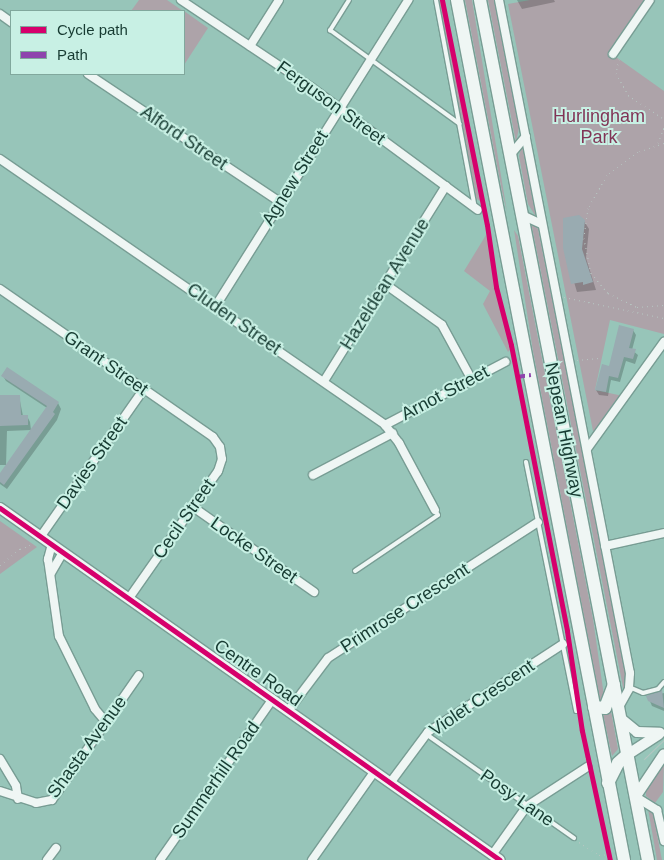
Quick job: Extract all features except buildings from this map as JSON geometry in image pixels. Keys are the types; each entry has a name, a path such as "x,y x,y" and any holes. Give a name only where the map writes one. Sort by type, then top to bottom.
{"highway":[{"name":"Nepean Highway","path":"457,0 624,860"},
{"name":"Nepean Highway","path":"480,0 648,860"},
{"path":"500,219 522,215"},
{"path":"594,707 605,709 614,685"},
{"path":"608,783 618,763 627,754"}],"main road":[{"name":"Centre Road","path":"0,508 37,540 52,544 496,857"},
{"path":"619,713 638,732 662,732"},
{"path":"627,754 662,732"},
{"path":"636,796 664,754"}],"street":[{"name":"Ferguson Street","path":"181,0 340,108 476,209"},
{"path":"250,46 279,0"},
{"name":"Agnew Street","path":"216,307 408,0"},
{"path":"499,0 541,224 630,673 630,687 619,713"},
{"path":"616,57 650,0"},
{"name":"Alford Street","path":"90,75 280,202"},
{"path":"511,154 526,136"},
{"name":"Cluden Street","path":"0,159 385,425 393,433 435,510"},
{"name":"Hazeldean Avenue","path":"324,382 446,186"},
{"path":"522,215 541,224"},
{"path":"385,284 442,325 472,380"},
{"name":"Grant Street","path":"0,289 213,437"},
{"path":"587,449 664,342"},
{"name":"Arnot Street","path":"385,425 505,362"},
{"name":"Davies Street","path":"37,540 144,389"},
{"path":"313,475 393,433"},
{"name":"Cecil Street","path":"128,598 222,464 220,447 213,437"},
{"name":"Locke Street","path":"193,507 314,592"},
{"name":"Primrose Crescent","path":"288,711 328,658 538,522"},
{"path":"605,546 664,533"},
{"path":"52,544 48,559 59,636 93,702 108,720"},
{"path":"51,573 63,552"},
{"name":"Violet Crescent","path":"390,783 426,734 562,644"},
{"name":"Shasta Avenue","path":"4,793 18,799 43,804 52,800 139,675"},
{"name":"Summerhill Road","path":"160,860 272,700"},
{"path":"0,759 16,786 18,799"},
{"path":"496,857 528,806 588,761"},
{"path":"312,860 374,772"},
{"path":"4,793 7,773"},
{"path":"636,796 657,810 664,841"},
{"path":"48,860 56,848"}],"lane":[{"path":"349,0 330,30 456,124 460,124"},
{"path":"436,0 476,209"},
{"path":"526,462 576,711"},
{"path":"355,570 438,515 435,510"},
{"path":"630,687 643,693 658,689 664,682"},
{"name":"Posy Lane","path":"426,734 574,838"}],"path":[{"path":"616,57 616,72 628,94 664,119"},
{"path":"658,144 664,127"},
{"path":"664,143 628,158 604,179 588,208 584,243 591,273 608,293 637,307 664,305"},
{"path":"555,295 664,318"},
{"path":"576,360 602,358"},
{"path":"0,565 20,549 37,540"},
{"path":"587,747 588,761"},
{"path":"574,838 599,855 610,856 607,846"}],"green space":[{"path":"139,0 167,0 182,10 132,10"},
{"path":"435,0 441,0 481,202 476,198"},
{"path":"465,0 472,0 507,212 502,191"},
{"path":"488,0 494,0 519,128 516,142"},
{"name":"Hurlingham Park","path":"530,0 644,0 609,52 664,91 664,334 610,320 595,390 623,396 594,436 508,4"},
{"path":"185,12 208,28 185,63"},
{"path":"522,145 536,217 528,204 519,156"},
{"path":"531,222 538,229 627,672 624,692"},
{"path":"514,230 518,236 593,619 604,696 601,704 533,351"},
{"path":"486,235 510,350 508,352 483,304 490,291 464,271"},
{"path":"0,521 37,547 0,574"},
{"path":"611,711 618,749 612,756 603,714"},
{"path":"664,761 663,792 655,803 646,796 646,789"},
{"path":"648,809 653,814 662,860 657,860"}],"tram line":[{"path":"644,759 664,740"}],"marked path":[{"path":"517,377 531,375"}],"cycle path":[{"path":"442,0 487,225 496,287 511,345 567,631 582,731 610,860"},
{"path":"0,508 500,860"}]}
